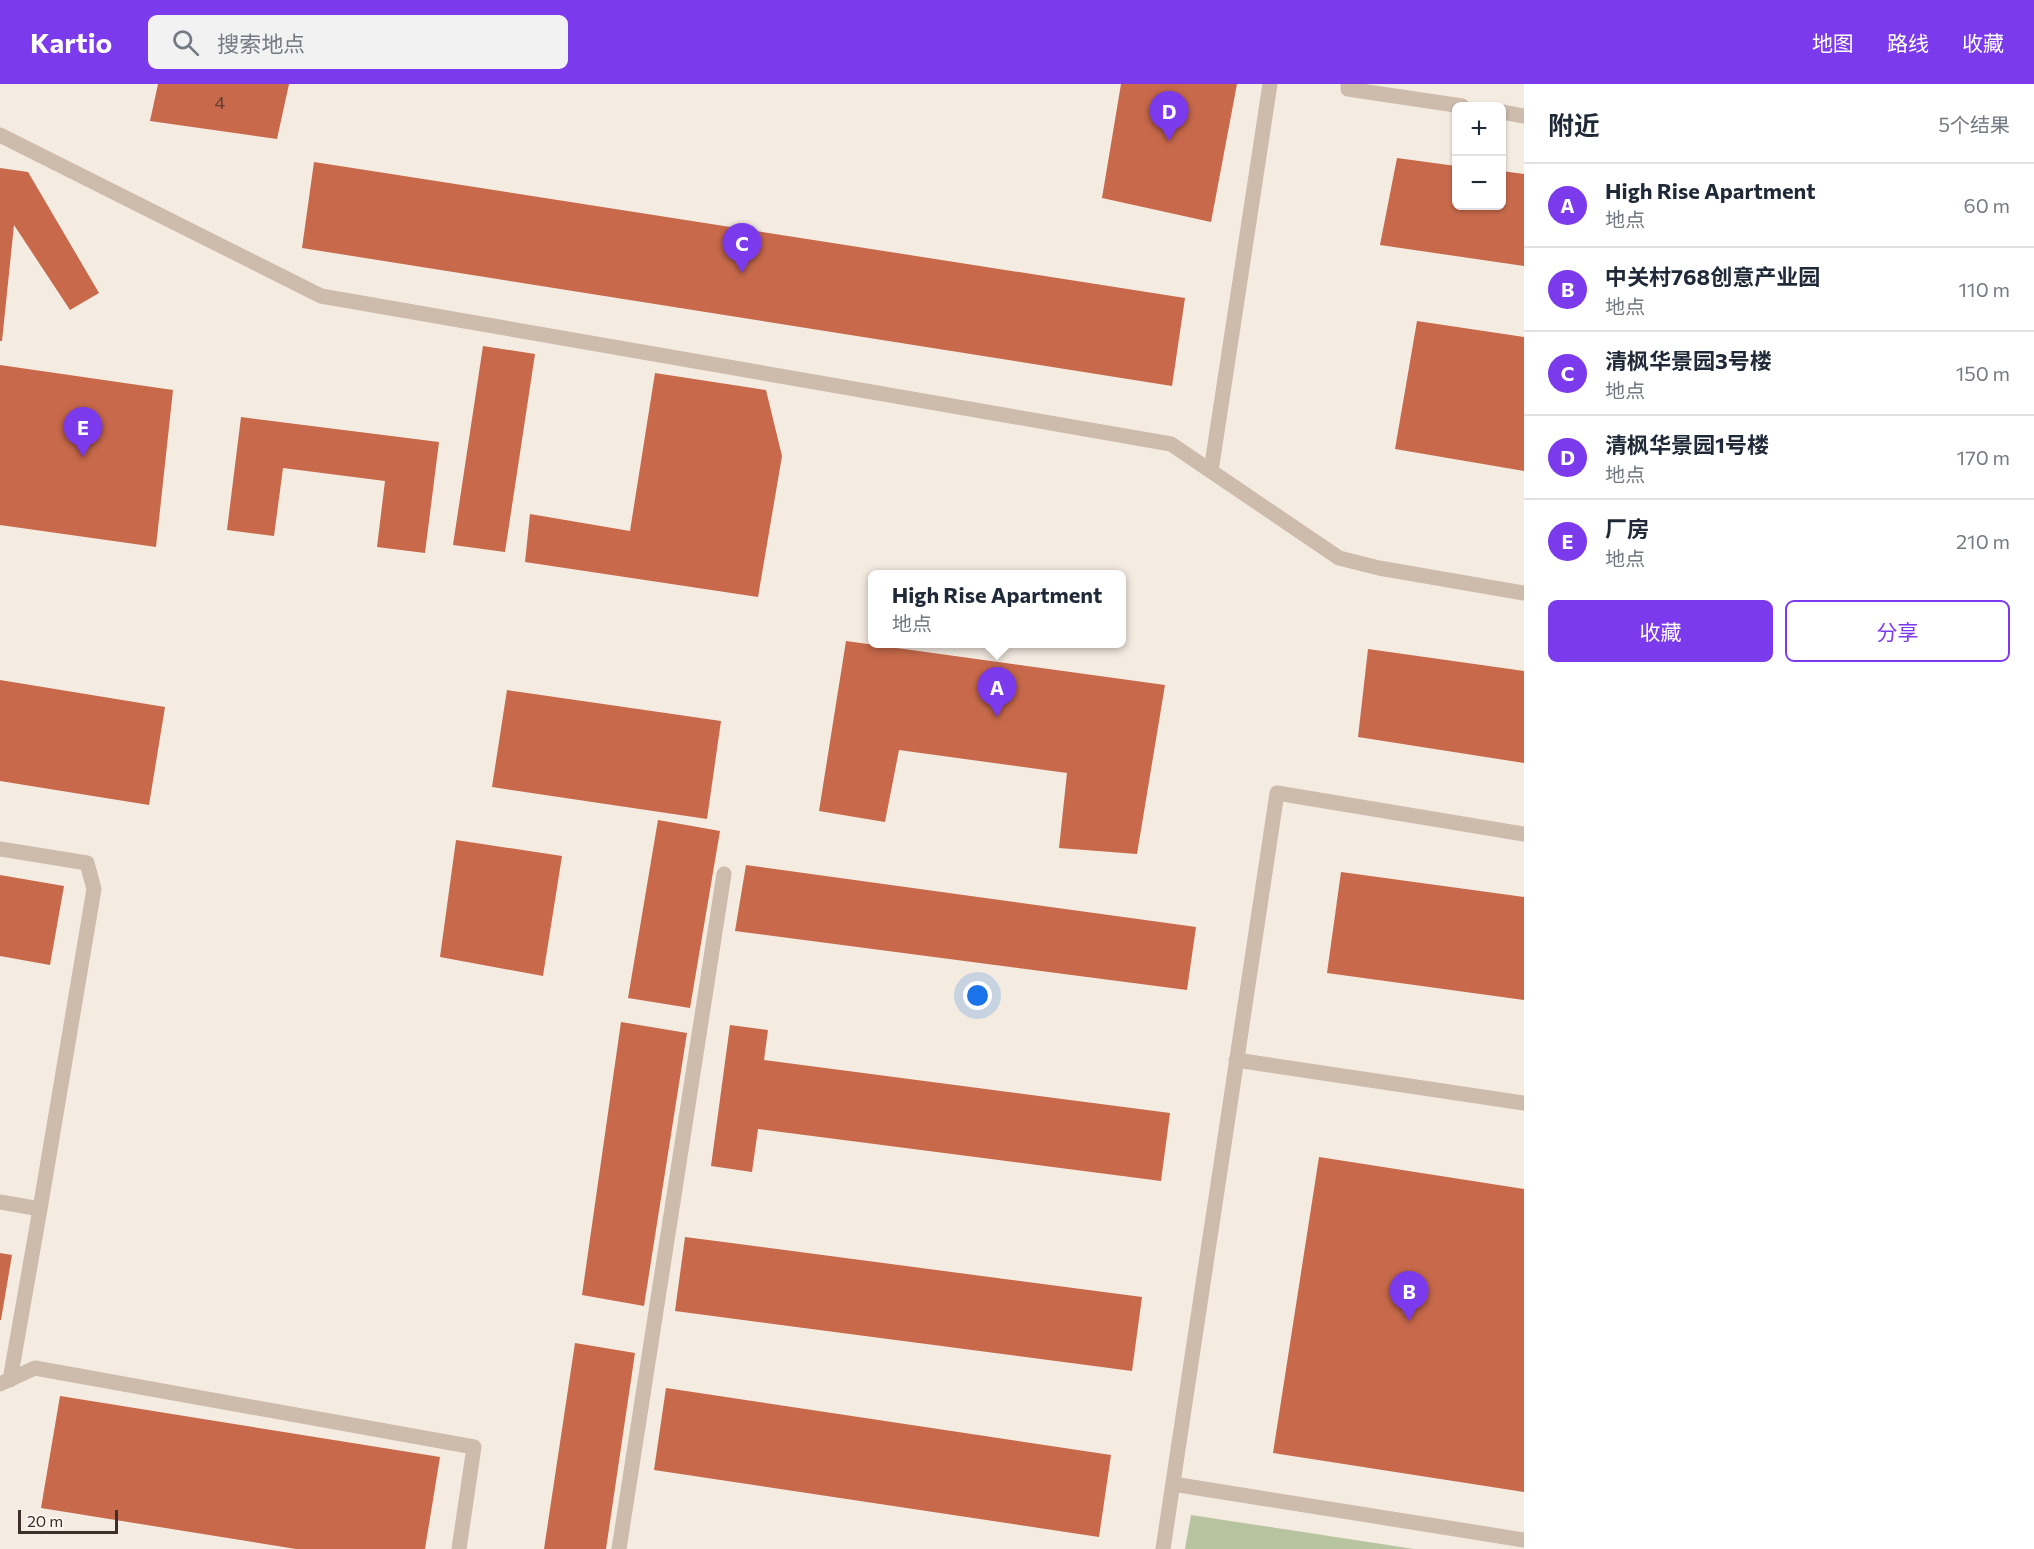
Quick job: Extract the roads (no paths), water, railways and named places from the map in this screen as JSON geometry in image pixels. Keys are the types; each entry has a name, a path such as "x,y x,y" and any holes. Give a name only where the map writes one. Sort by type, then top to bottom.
{"street":[{"path":"1211,471 1270,84"},
{"path":"1348,84 1348,89 1452,105"},
{"path":"1506,113 1524,116"},
{"path":"0,135 321,296 1171,444 1340,558 1379,568 1524,593"},
{"path":"1163,1549 1277,793 1524,834"},
{"path":"0,849 87,863 94,889 40,1209 5,1382"},
{"path":"620,1549 724,874"},
{"path":"1236,1060 1524,1103"},
{"path":"0,1202 40,1209"},
{"path":"5,1382 35,1368 474,1447 459,1549"},
{"path":"1173,1484 1524,1540"}],"place":[{"name":"清枫华景园1号楼","path":"1169,141"},
{"name":"清枫华景园3号楼","path":"742,273"},
{"name":"厂房","path":"83,457"},
{"name":"High Rise Apartment","path":"997,717"},
{"name":"中关村768创意产业园","path":"1409,1321"}]}
